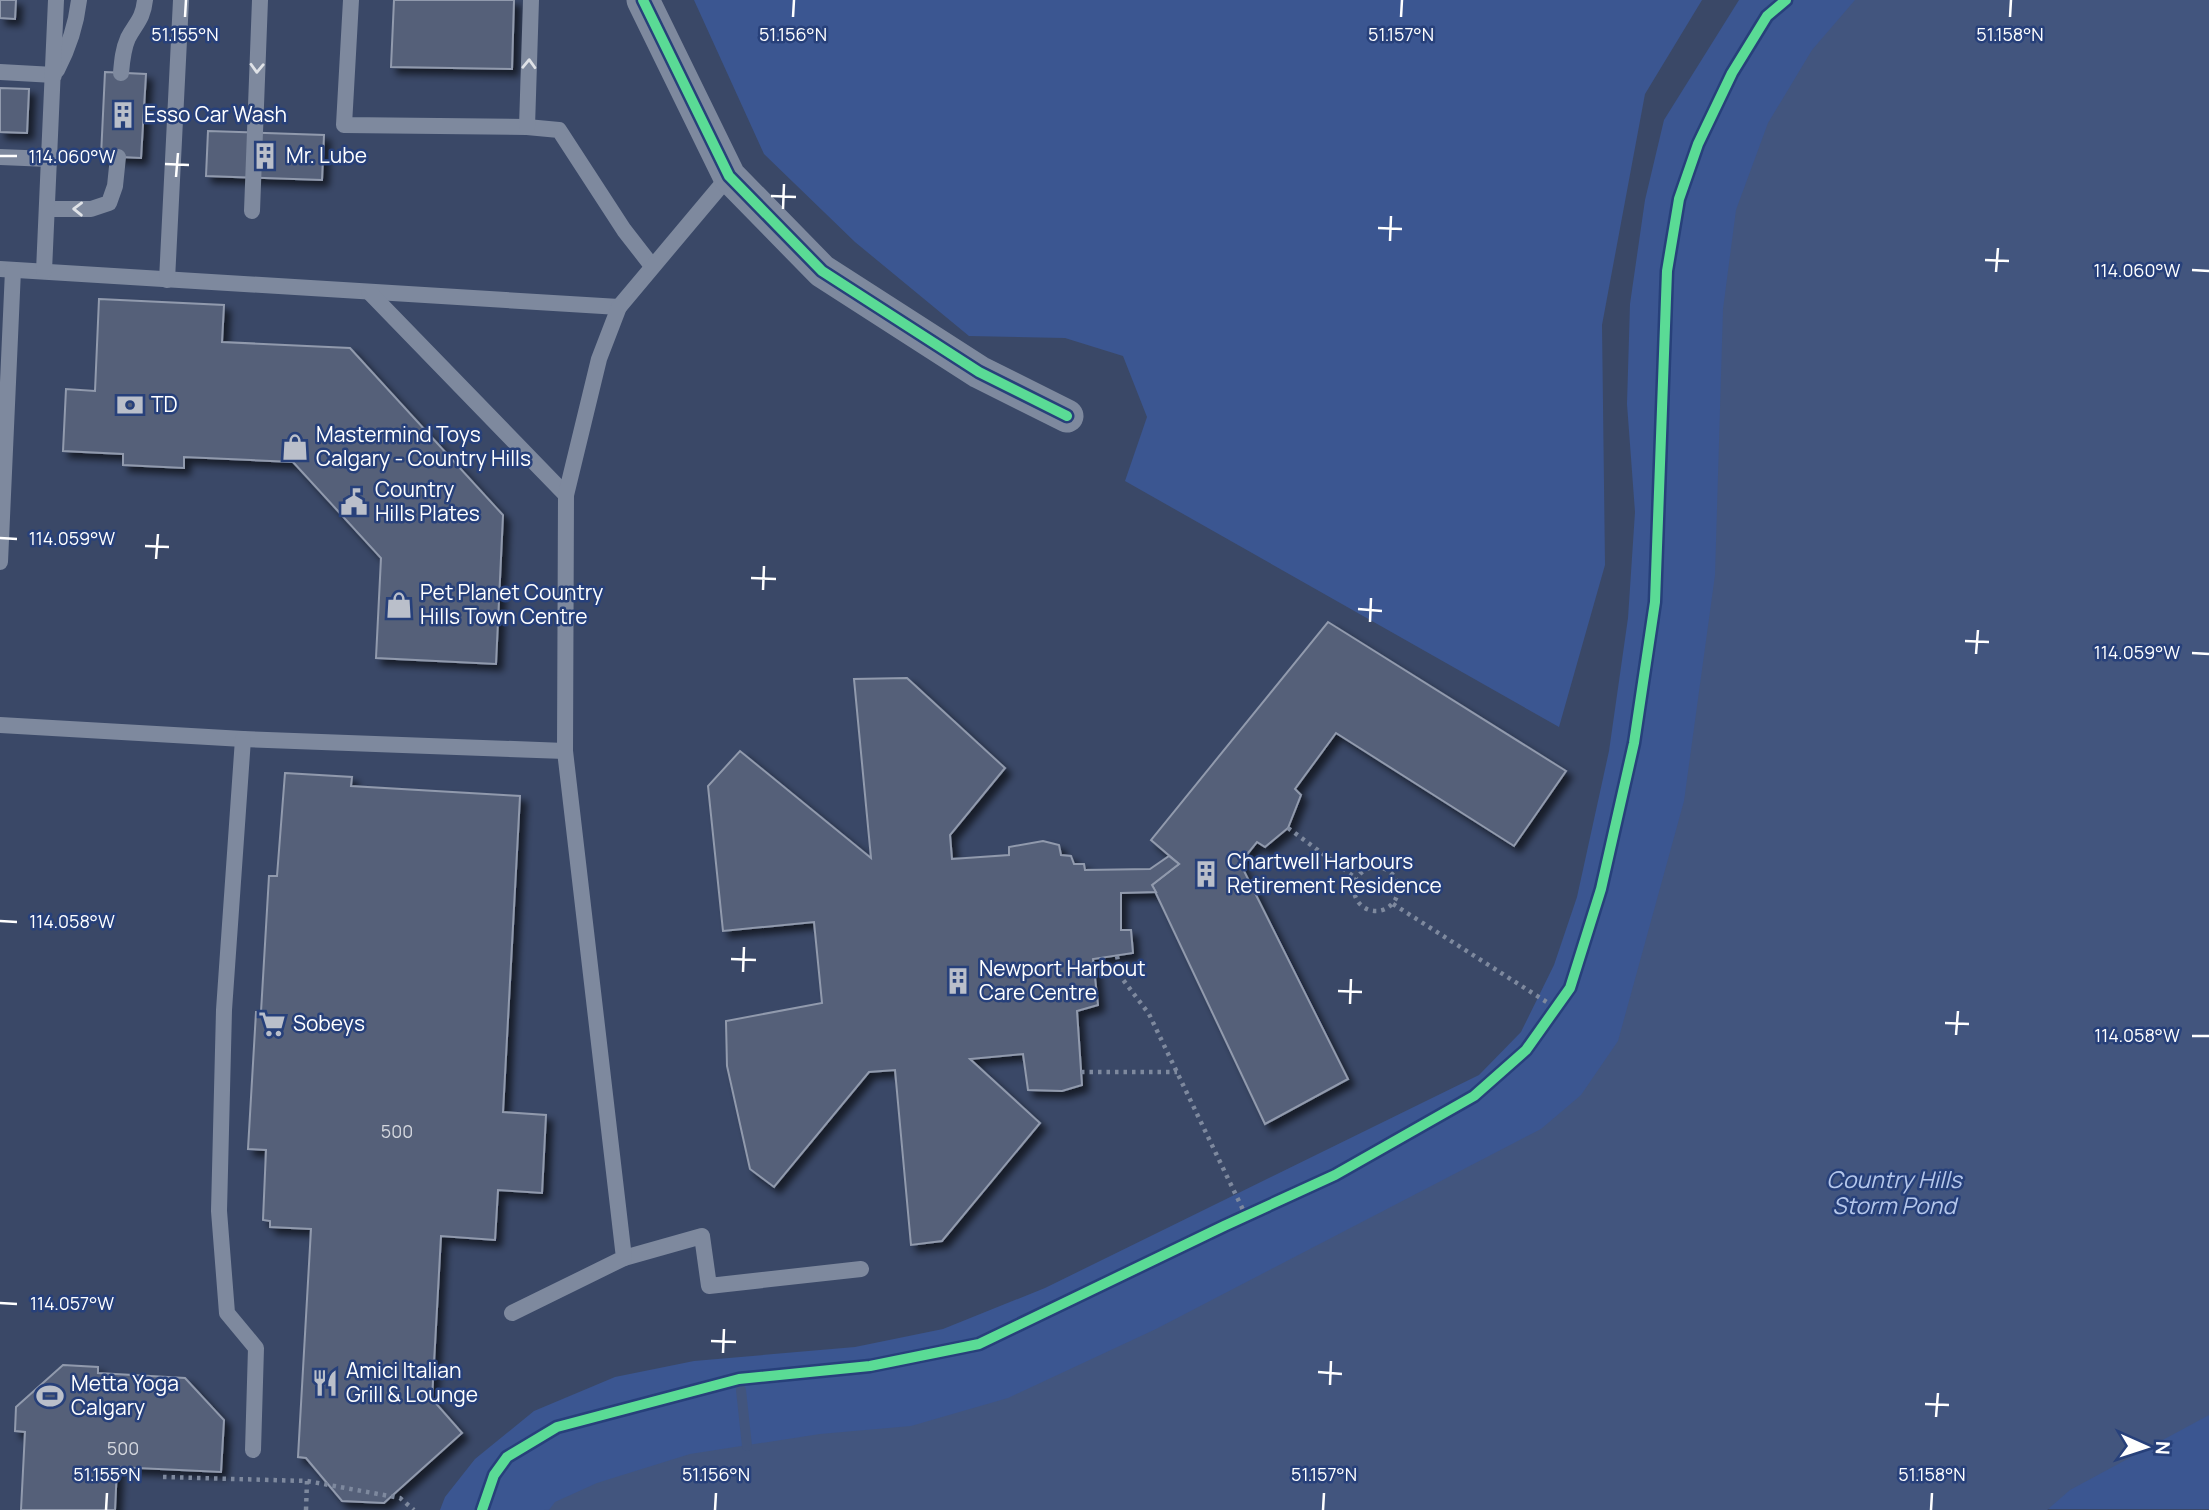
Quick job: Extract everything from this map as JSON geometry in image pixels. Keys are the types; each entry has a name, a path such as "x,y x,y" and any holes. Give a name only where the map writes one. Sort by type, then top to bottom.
{"street":[{"path":"643,0 729,176 822,271 979,372 1066,416"}],"lane":[{"path":"44,271 57,0"},
{"path":"54,75 69,47 79,0"},
{"path":"121,73 123,51 129,36 140,21 145,0"},
{"path":"167,280 181,0"},
{"path":"252,211 260,0"},
{"path":"351,0 344,125 527,127 559,130 624,230 652,266"},
{"path":"527,127 531,0"},
{"path":"0,72 54,75"},
{"path":"0,157 49,159"},
{"path":"47,209 91,209 109,203 115,186 118,157"},
{"path":"624,1258 565,751 566,495 599,359 619,307 729,176"},
{"path":"0,562 7,269 619,307"},
{"path":"369,292 566,495"},
{"path":"0,725 243,739 565,751"},
{"path":"243,739 225,1010 219,1211 228,1312 256,1348 253,1450"},
{"path":"512,1313 624,1258 702,1236 709,1286 861,1269"}],"path":[{"path":"1288,828 1357,878"},
{"path":"1382,868 1389,872 1397,883 1396,898 1392,904 1380,911 1366,909 1356,899 1354,885 1357,878 1368,869 1382,868"},
{"path":"1392,904 1556,1008"},
{"path":"1117,956 1121,977 1149,1014 1246,1216"},
{"path":"1548,1019 1563,998"},
{"path":"1081,1072 1177,1072"},
{"path":"1235,1221 1259,1210"},
{"path":"163,1477 307,1481 400,1497 414,1510"},
{"path":"306,1510 307,1481"}],"shaded area":[{"path":"694,0 1702,0 1645,94 1602,325 1605,565 1559,727 1125,481 1147,417 1123,356 1065,338 969,336 855,242 764,154"},
{"name":"Country Hills Storm Pond","path":"1739,0 2209,0 2209,1509 440,1510 445,1497 475,1459 534,1411 615,1377 694,1361 855,1347 943,1329 1045,1288 1479,1075 1521,1032 1554,965 1577,897 1609,751 1628,618 1635,512 1627,404 1630,304 1645,200 1664,120"}],"water":[{"name":"Country Hills Storm Pond","path":"1855,0 2209,0 2209,1415 2070,1490 2047,1510 549,1510 555,1502 597,1483 690,1454 820,1434 911,1426 1008,1398 1156,1329 1541,1129 1581,1095 1618,1041 1684,801 1715,575 1723,309 1736,210 1768,123 1812,50"}],"building":[{"path":"0,0 16,0 15,19 0,18"},
{"path":"394,0 514,0 512,69 391,67"},
{"name":"Esso Car Wash","path":"105,72 146,74 141,158 101,156"},
{"path":"0,88 29,89 27,133 0,132"},
{"name":"Mr. Lube","path":"208,131 324,135 322,180 206,176"},
{"path":"99,299 224,305 222,342 350,348 503,515 496,664 376,658 381,558 293,462 184,457 184,468 123,465 123,454 63,451 66,389 95,391"},
{"name":"Chartwell Harbours Retirement Residence","path":"1328,622 1566,771 1514,846 1336,733 1295,789 1301,795 1288,828 1265,847 1257,842 1240,863 1348,1079 1265,1124 1152,885 1179,864 1151,840"},
{"name":"Newport Harbout Care Centre","path":"907,678 1005,768 950,835 952,859 1009,855 1009,847 1043,841 1059,845 1061,855 1071,856 1074,864 1084,864 1085,870 1150,869 1169,856 1179,864 1152,885 1156,892 1121,893 1121,930 1131,930 1133,953 1093,959 1098,1005 1077,1011 1082,1085 1062,1091 1028,1090 1023,1054 970,1059 1040,1123 942,1241 911,1245 895,1070 869,1072 774,1187 750,1169 727,1066 726,1021 822,1003 814,922 723,931 708,786 740,751 871,858 854,679"},
{"path":"285,773 352,777 351,786 520,796 503,1112 546,1115 542,1193 498,1190 495,1240 441,1236 432,1399 462,1433 384,1503 342,1501 306,1458 298,1457 311,1229 270,1227 270,1221 263,1220 266,1150 248,1149 256,1012 261,1012 269,876 277,876"},
{"path":"63,1365 98,1367 98,1373 185,1378 224,1420 221,1472 117,1467 115,1510 21,1510 25,1432 15,1431 16,1407"}],"waterway":[{"path":"741,1390 747,1446"}],"cycle path":[{"path":"643,0 729,176 822,271 979,372 1067,416"},
{"path":"482,1510 494,1475 507,1457 557,1427 739,1379 870,1366 979,1344 1335,1175 1474,1096 1526,1050 1570,988 1601,889 1634,743 1655,602 1667,271 1679,199 1698,144 1732,73 1767,16 1786,0"}],"place":[{"name":"Esso Car Wash","path":"123,115"},
{"name":"Mr. Lube","path":"265,156"},
{"name":"TD","path":"130,405"},
{"name":"Mastermind Toys Calgary - Country Hills","path":"295,447"},
{"name":"Country Hills Plates","path":"354,502"},
{"name":"Pet Planet Country Hills Town Centre","path":"399,605"},
{"name":"Chartwell Harbours Retirement Residence","path":"1206,874"},
{"name":"Newport Harbout Care Centre","path":"958,981"},
{"name":"Sobeys","path":"272,1024"},
{"name":"Amici Italian Grill & Lounge","path":"325,1383"},
{"name":"Metta Yoga Calgary","path":"50,1396"}]}
